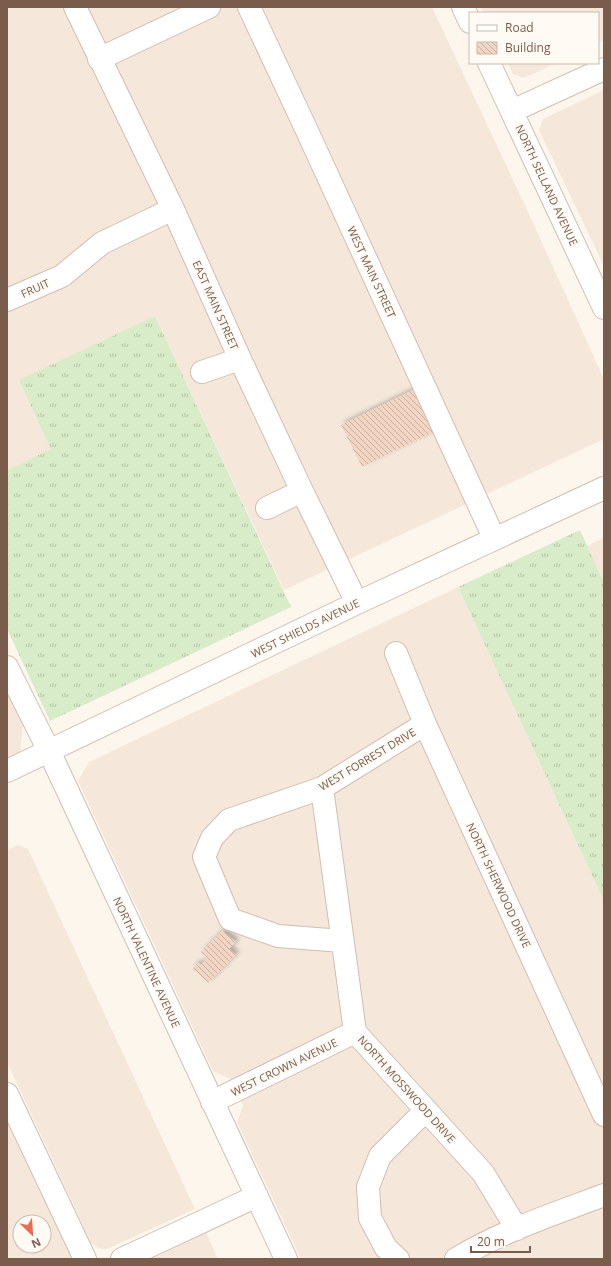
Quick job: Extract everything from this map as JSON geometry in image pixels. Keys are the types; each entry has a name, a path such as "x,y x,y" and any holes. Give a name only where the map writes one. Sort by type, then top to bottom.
{"street":[{"name":"EAST MAIN STREET","path":"75,7 173,210 302,492 357,603"},
{"path":"99,59 209,7"},
{"name":"WEST MAIN STREET","path":"249,7 494,538"},
{"path":"463,7 469,20"},
{"name":"NORTH SELLAND AVENUE","path":"490,64 604,308"},
{"path":"512,111 604,69"},
{"name":"FRUIT","path":"7,300 62,276 102,243 173,210"},
{"path":"202,372 240,359"},
{"name":"WEST SHIELDS AVENUE","path":"7,771 494,538 604,488"},
{"path":"267,508 302,492"},
{"name":"NORTH SHERWOOD DRIVE","path":"396,653 425,724 604,1115"},
{"name":"NORTH VALENTINE AVENUE","path":"7,667 49,751 286,1259"},
{"name":"WEST FORREST DRIVE","path":"342,941 278,936 230,919 204,857 212,838 229,820 322,788 425,724"},
{"name":"NORTH MOSSWOOD DRIVE","path":"322,788 355,1032 483,1173 516,1229"},
{"name":"WEST CROWN AVENUE","path":"212,1102 355,1032"},
{"path":"7,1094 85,1259"},
{"path":"398,1259 386,1248 370,1218 368,1187 380,1156 426,1110"},
{"path":"456,1259 516,1229 604,1195"},
{"path":"122,1259 257,1196"}],"shaded area":[{"path":"7,7 432,7 604,379 604,439 284,590 155,316 51,449 7,470"},
{"path":"481,7 604,7 604,40 599,42 599,12 484,12"},
{"path":"508,64 554,64 524,78 513,74"},
{"path":"604,90 604,266 539,130 543,119"},
{"path":"604,538 604,583 587,546"},
{"path":"458,587 604,901 604,1259 301,1259 237,1122 243,1106 230,1079 213,1071 78,781 89,762"},
{"path":"7,690 23,722 20,754 7,761"},
{"path":"18,845 28,849 195,1209 107,1249 101,1249 91,1243 7,1062 7,850"},
{"path":"7,1118 52,1214 12,1214 12,1254 52,1254 52,1214 71,1255 71,1259 7,1259"},
{"path":"206,1233 218,1259 152,1259"}],"green space":[{"path":"155,316 291,607 50,721 7,629 7,470 51,449 19,380"},
{"path":"580,530 604,583 604,901 458,587"}],"building":[{"path":"413,390 434,432 362,467 341,425"},
{"path":"222,931 236,942 229,949 236,955 208,983 192,969 198,963 201,965 207,958 201,952"}]}
